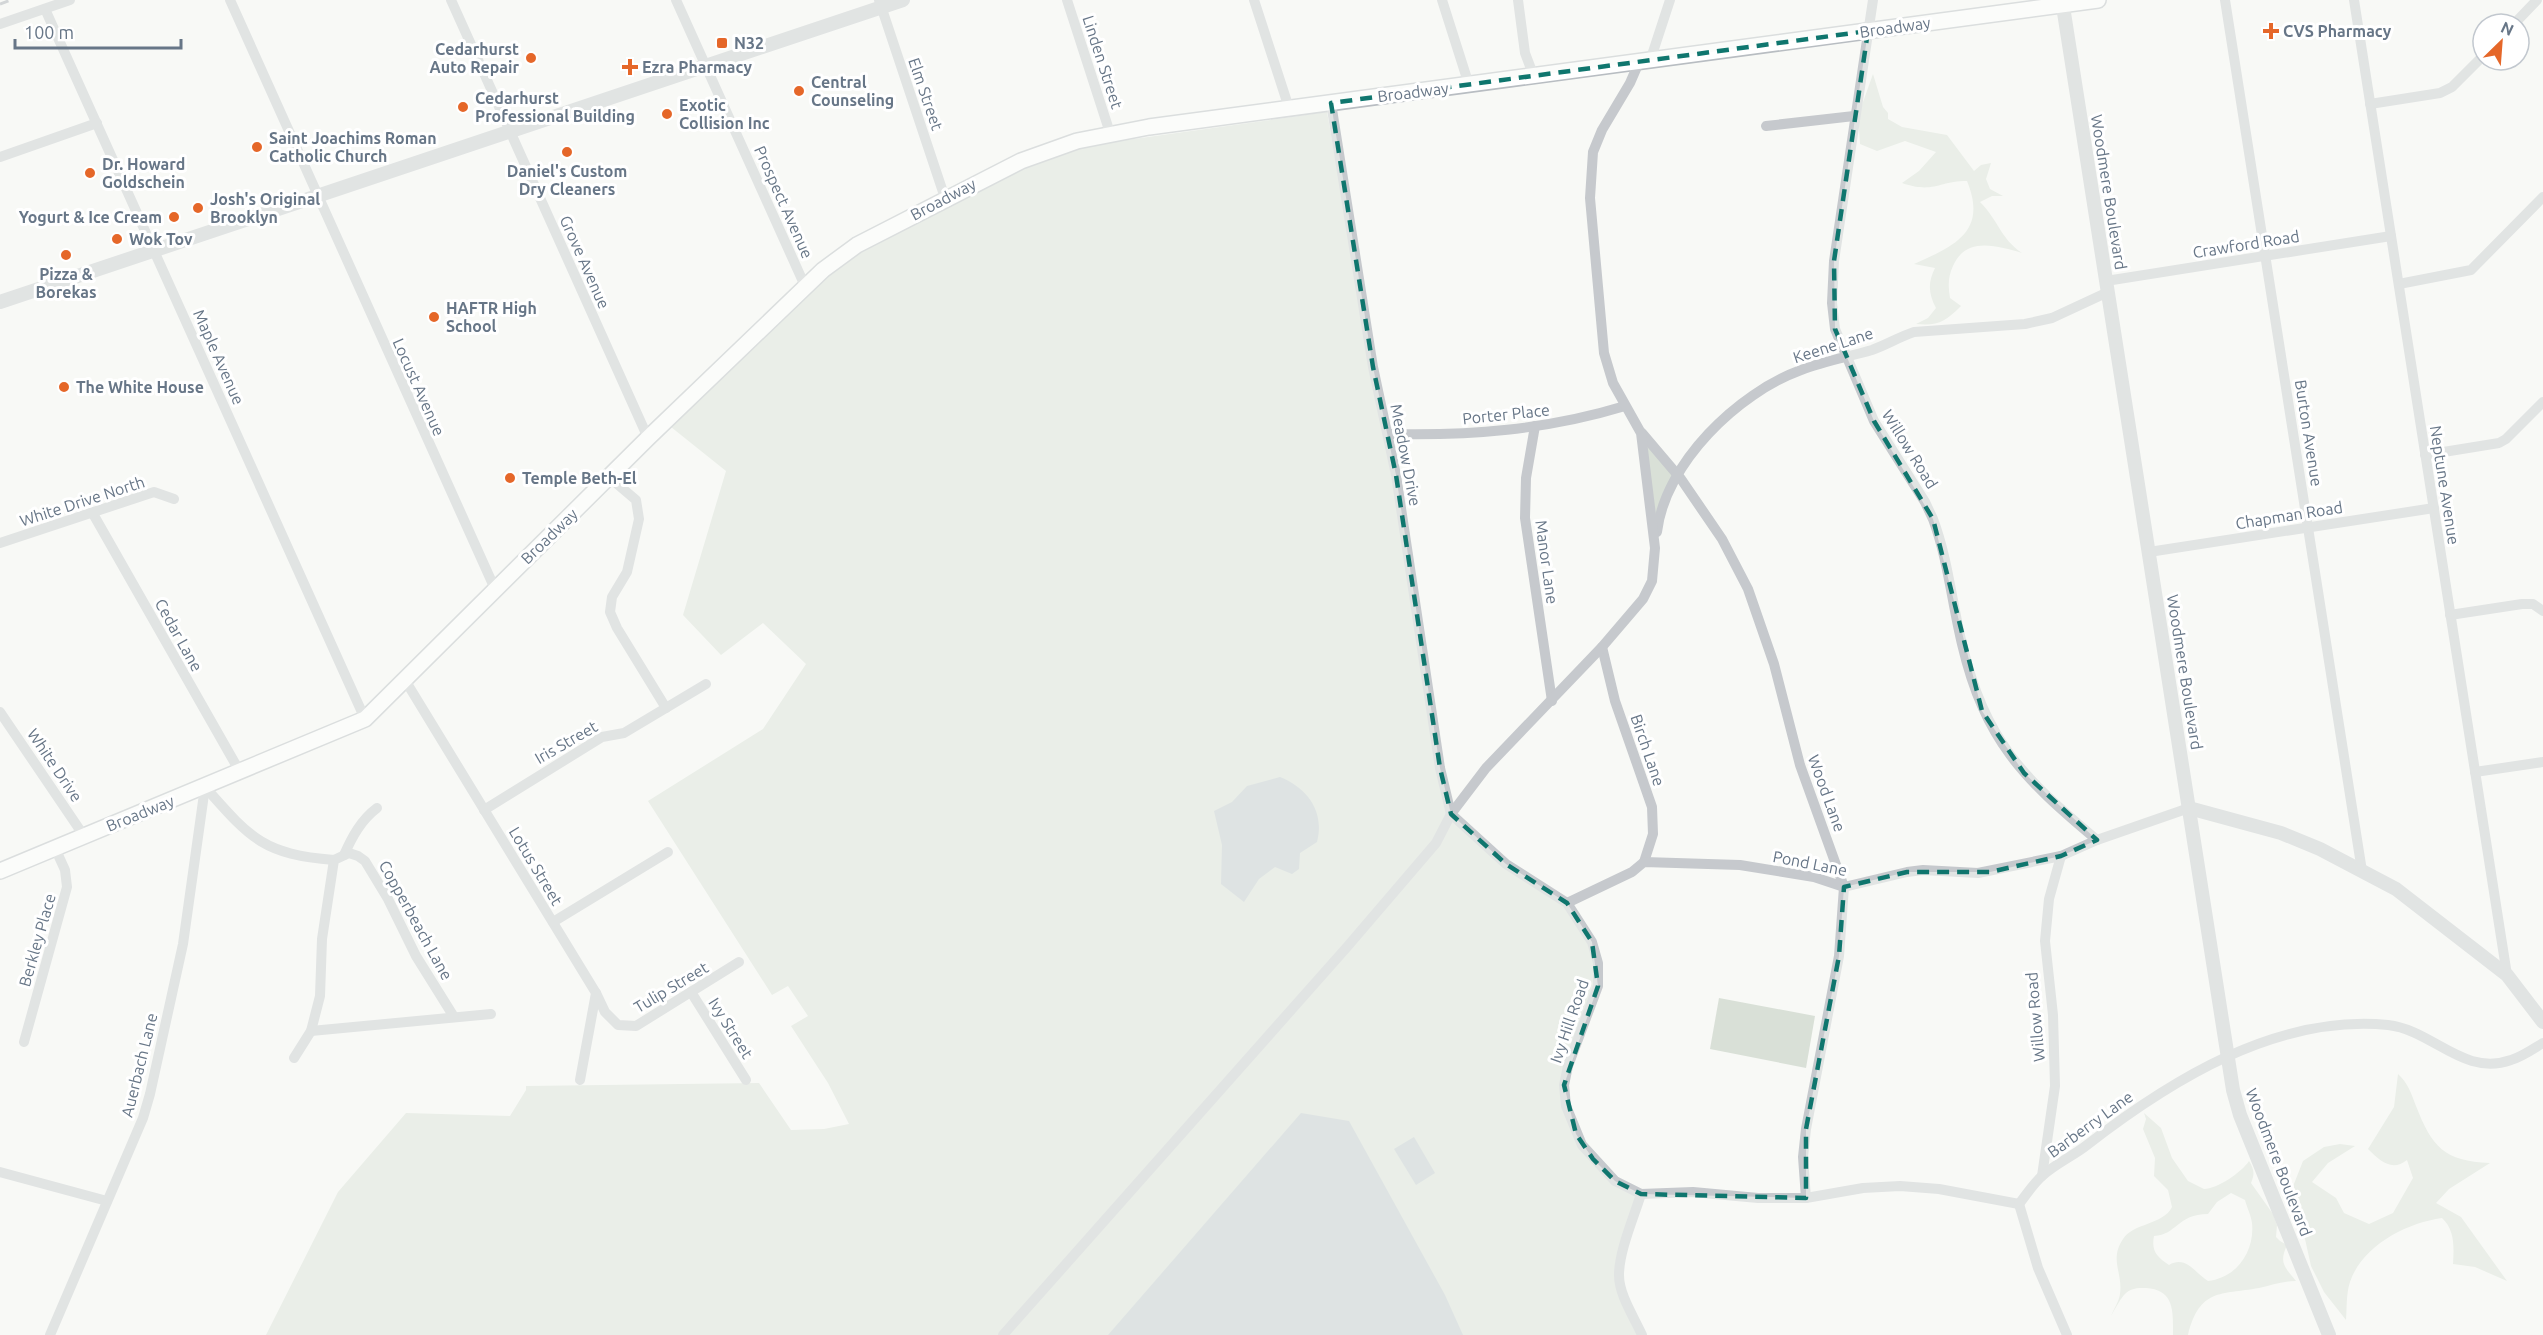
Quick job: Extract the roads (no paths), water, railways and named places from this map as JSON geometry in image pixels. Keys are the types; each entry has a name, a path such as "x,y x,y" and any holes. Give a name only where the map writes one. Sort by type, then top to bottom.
{"main road":[{"name":"Broadway","path":"0,871 365,719 805,286 857,245 1021,160 1077,141 1110,133 1469,85 1533,74 1868,31 2063,2 2098,0"}],"street":[{"path":"0,24 70,0"},
{"name":"Locust Avenue","path":"230,0 495,589"},
{"name":"Grove Avenue","path":"450,0 648,438"},
{"name":"Prospect Avenue","path":"676,0 805,286"},
{"path":"0,302 706,66 880,4 903,0"},
{"name":"Linden Street","path":"1066,0 1110,133"},
{"path":"1254,0 1289,108"},
{"path":"1442,0 1469,85"},
{"path":"1518,0 1525,53 1533,74"},
{"path":"1003,1335 1436,843 1451,814 1486,768 1602,647 1643,599 1652,581 1655,548 1641,433 1611,377 1604,353 1596,280 1590,173 1593,152 1602,130 1645,59 1670,0"},
{"name":"Willow Road","path":"1873,0 1834,261 1832,303 1835,330 1874,421 1934,519 1962,645 1982,711 2003,747 2024,773 2048,799 2097,840"},
{"name":"Burton Avenue","path":"2225,0 2362,871"},
{"name":"Neptune Avenue","path":"2354,0 2507,975"},
{"path":"2526,12 2537,0"},
{"name":"Woodmere Boulevard","path":"2063,2 2228,1058 2240,1115 2329,1335"},
{"name":"Elm Street","path":"880,4 945,198"},
{"name":"Maple Avenue","path":"45,9 365,719"},
{"path":"2370,104 2440,93 2452,87 2471,68"},
{"name":"Meadow Drive","path":"1331,103 1373,367 1396,475 1440,768 1451,814"},
{"path":"1766,126 1854,116"},
{"path":"0,157 97,123"},
{"path":"2399,284 2471,270 2543,197"},
{"name":"Crawford Road","path":"2107,287 2266,256 2391,236"},
{"name":"Keene Lane","path":"1655,548 1660,516 1677,475 1705,437 1744,402 1765,388 1799,370 1874,349 1914,332 2005,327 2052,318 2107,287"},
{"path":"2425,455 2506,440 2543,402"},
{"name":"Porter Place","path":"1388,434 1449,435 1535,426 1583,419 1625,406"},
{"name":"Manor Lane","path":"1535,426 1526,478 1525,518 1552,701"},
{"name":"Wood Lane","path":"1641,433 1677,475 1722,539 1748,589 1774,664 1800,765 1844,887 1839,956 1806,1129 1803,1157 1806,1198"},
{"path":"609,477 636,500 639,519 627,572 612,597 610,612 617,628 666,708"},
{"name":"White Drive North","path":"0,543 154,492 174,499"},
{"name":"Chapman Road","path":"2149,552 2434,508"},
{"name":"Cedar Lane","path":"92,512 240,772"},
{"path":"2450,615 2522,604 2533,604 2543,611"},
{"name":"Birch Lane","path":"1602,647 1615,701 1652,807 1653,834 1644,862"},
{"name":"Lotus Street","path":"405,680 596,993"},
{"name":"Iris Street","path":"484,810 602,737 624,733 706,684"},
{"name":"White Drive","path":"0,712 84,836"},
{"path":"2475,772 2543,762"},
{"path":"205,787 242,827 277,851 296,856 339,857"},
{"name":"Auerbach Lane","path":"50,1335 143,1118 150,1094 183,944 205,787"},
{"path":"294,1058 310,1030 320,996 322,939 339,857 354,833 377,808"},
{"path":"2189,808 2281,833 2396,889 2507,975 2542,1018"},
{"name":"Pond Lane","path":"1644,862 1740,865 1814,877 1844,887 1907,872 1923,870 1978,873 2061,856 2097,840 2189,808"},
{"name":"Ivy Hill Road","path":"1451,814 1506,864 1567,903 1592,942 1600,977 1594,1000 1568,1066 1564,1085 1566,1106 1576,1134 1593,1159 1615,1181 1641,1194"},
{"name":"Berkley Place","path":"24,1042 67,887 65,870 55,848"},
{"path":"553,922 668,852"},
{"name":"Copperbeach Lane","path":"339,857 358,856 365,861 388,899 416,956 454,1017"},
{"name":"Willow Road","path":"2042,1176 2055,1086 2053,1015 2045,941 2049,899 2061,856"},
{"path":"1567,903 1632,872 1644,862"},
{"name":"Tulip Street","path":"596,993 605,1012 618,1025 636,1026 739,962"},
{"name":"Ivy Street","path":"691,992 746,1080"},
{"path":"580,1080 596,993"},
{"path":"310,1030 491,1014"},
{"name":"Barberry Lane","path":"2019,1204 2042,1176 2150,1099 2205,1068 2248,1048 2289,1034 2352,1024 2390,1026 2408,1030 2466,1060 2482,1065 2493,1065 2512,1060 2543,1043"},
{"path":"0,1172 107,1201"},
{"path":"1642,1335 1627,1303 1619,1275 1620,1262 1641,1194 1693,1192 1758,1198 1806,1198 1863,1188 1900,1186 1939,1189 2019,1204 2038,1269 2067,1335"}],"railway":[{"path":"0,4 11,0"}],"place":[{"name":"CVS Pharmacy","path":"2271,31"},
{"name":"N32","path":"722,43"},
{"name":"Cedarhurst Auto Repair","path":"531,58"},
{"name":"Ezra Pharmacy","path":"630,67"},
{"name":"Central Counseling","path":"799,91"},
{"name":"Cedarhurst Professional Building","path":"463,107"},
{"name":"Exotic Collision Inc","path":"667,114"},
{"name":"Saint Joachims Roman Catholic Church","path":"257,147"},
{"name":"Daniel's Custom Dry Cleaners","path":"567,152"},
{"name":"Dr. Howard Goldschein","path":"90,173"},
{"name":"Josh's Original Brooklyn","path":"198,208"},
{"name":"Yogurt & Ice Cream","path":"174,217"},
{"name":"Wok Tov","path":"117,239"},
{"name":"Pizza & Borekas","path":"66,255"},
{"name":"HAFTR High School","path":"434,317"},
{"name":"The White House","path":"64,387"},
{"name":"Temple Beth-El","path":"510,478"}]}
